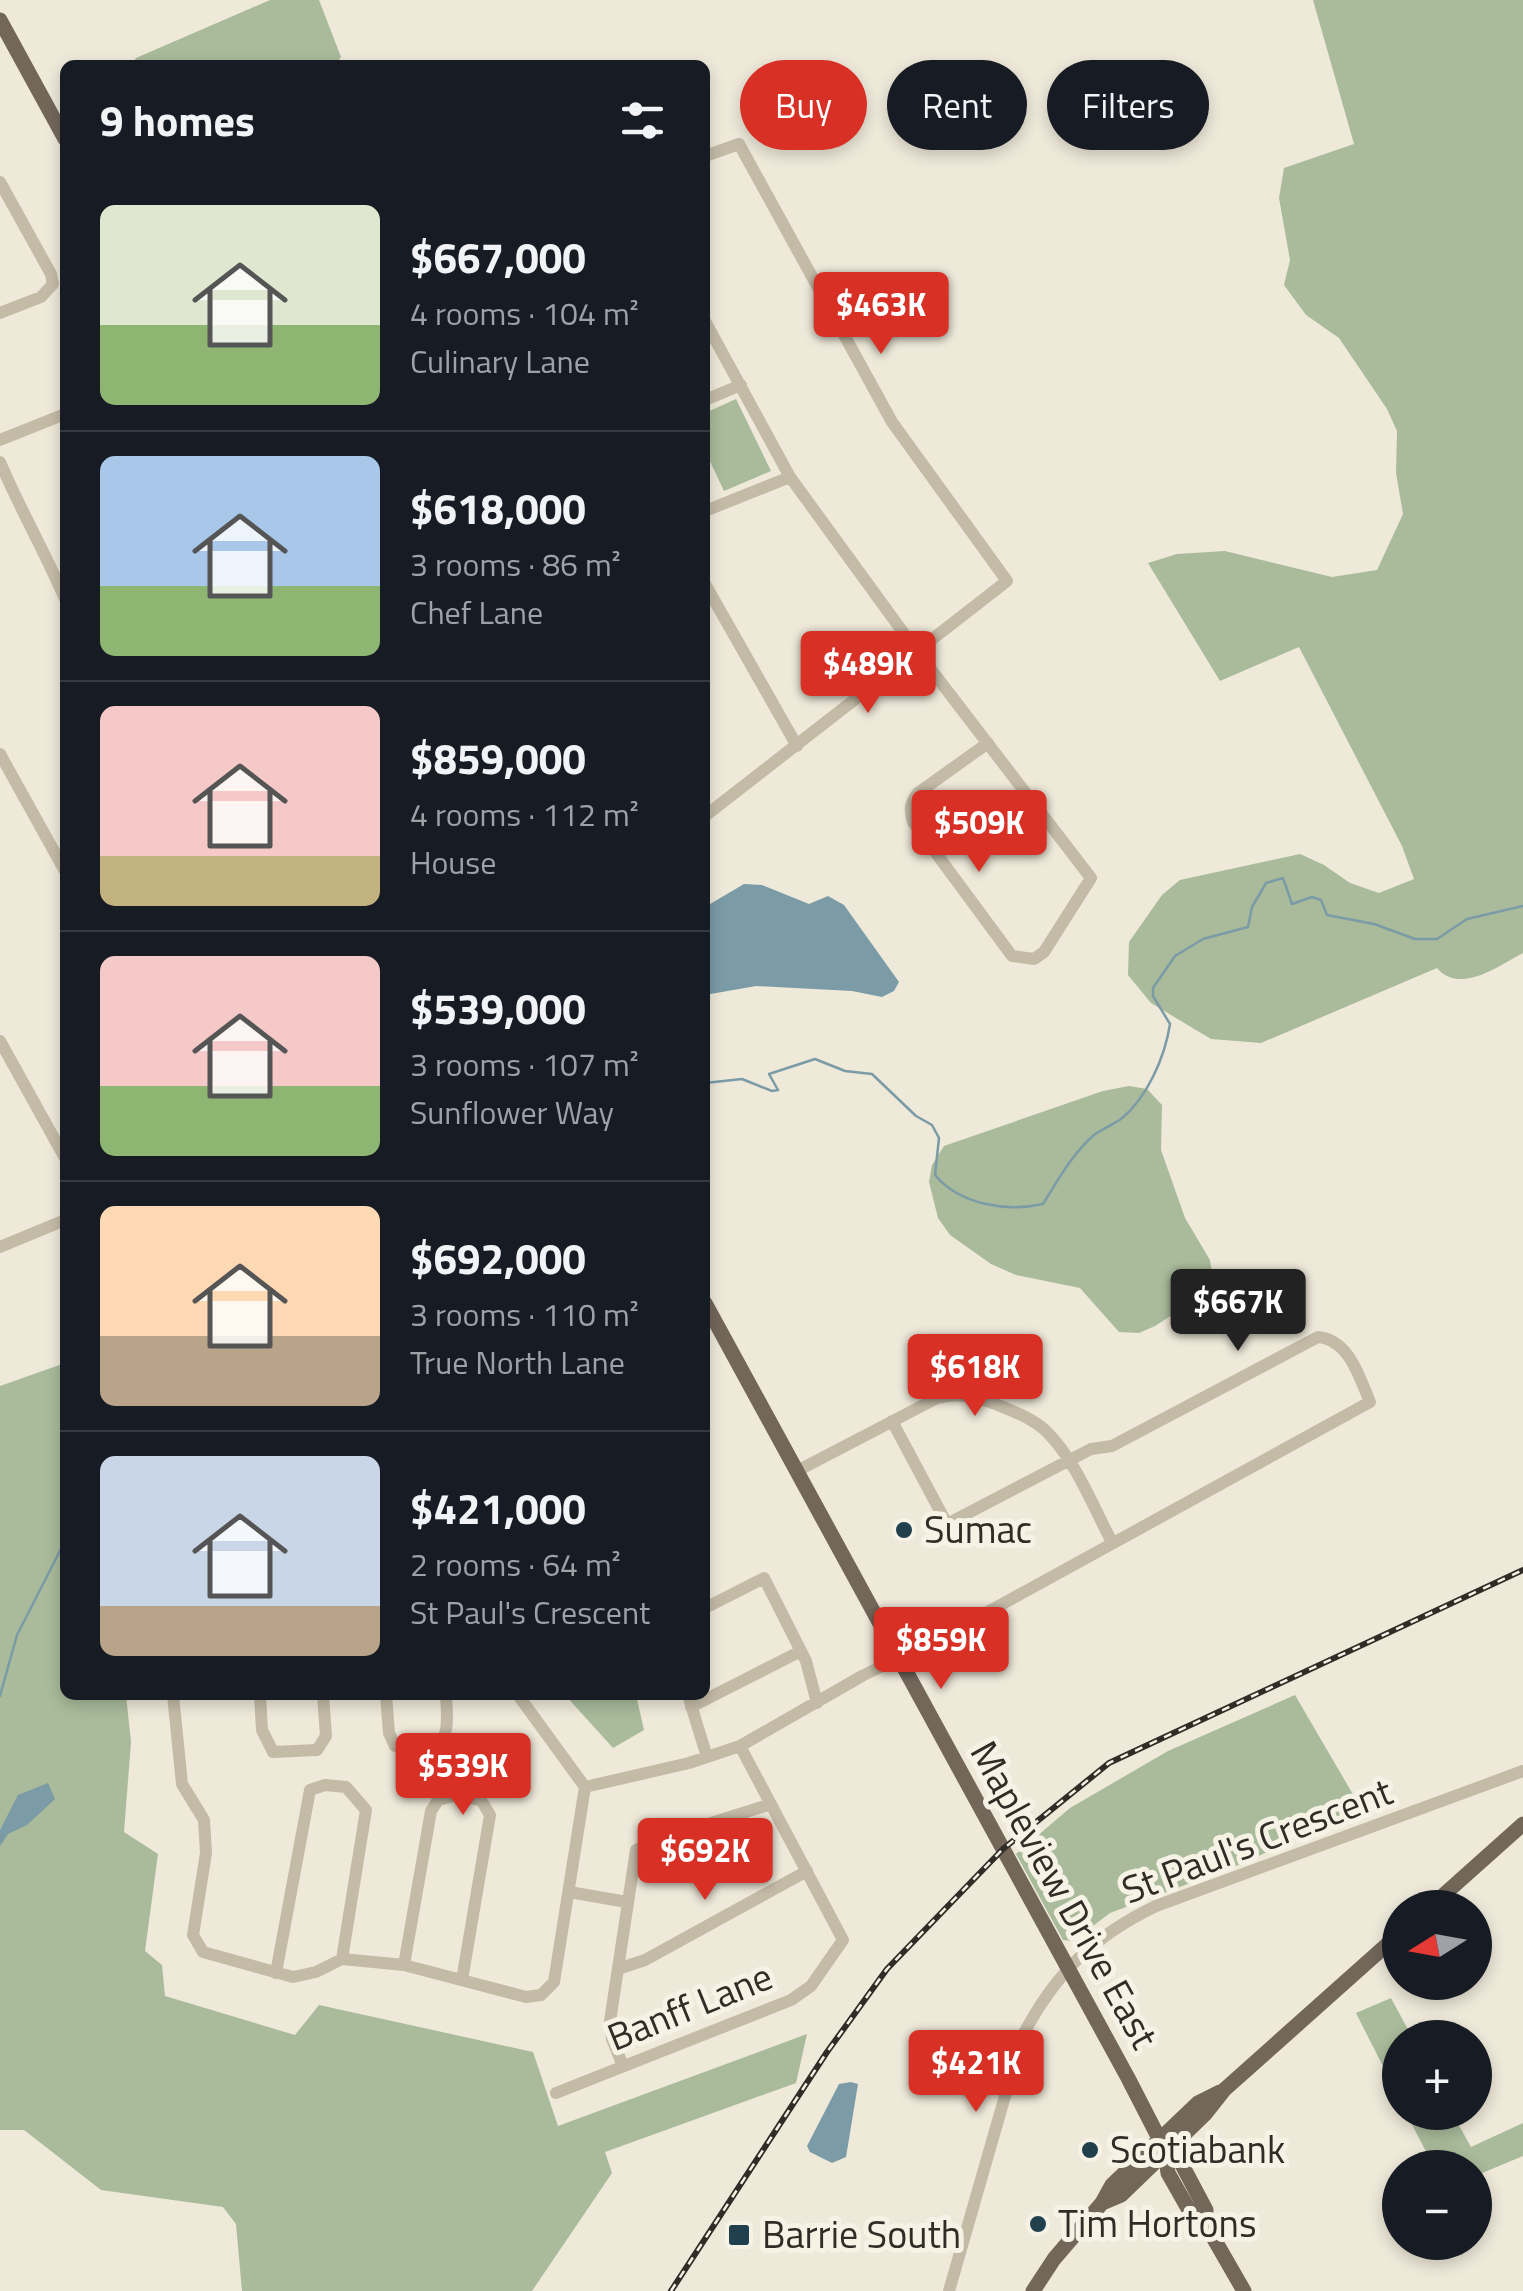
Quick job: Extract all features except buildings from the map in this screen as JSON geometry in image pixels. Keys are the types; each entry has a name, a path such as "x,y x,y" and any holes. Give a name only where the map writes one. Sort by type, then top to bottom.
{"main road":[{"path":"0,20 60,131"},
{"name":"Mapleview Drive East","path":"710,1313 1161,2144 1180,2161 1206,2210 1206,2225 1244,2291"},
{"path":"1448,1890 1523,1824"},
{"path":"1033,2291 1102,2204 1112,2185 1161,2144 1198,2103 1224,2090 1382,1949"}],"street":[{"path":"710,154 739,144 892,422 1007,581 710,810"},
{"path":"0,182 4,200 53,284 41,296 0,313"},
{"path":"710,335 790,477 916,650 988,743 1091,878 1044,952 1034,958 1012,956 913,822 910,812 918,793 988,743"},
{"path":"710,398 741,385"},
{"path":"0,440 60,416"},
{"path":"0,462 60,587"},
{"path":"710,509 790,477"},
{"path":"710,593 797,746"},
{"path":"0,754 60,862"},
{"path":"0,1041 60,1149"},
{"path":"0,1248 60,1222"},
{"path":"585,1787 740,1746 1370,1402 1342,1347 1332,1338 1318,1336 1112,1446 1090,1449 947,1524 892,1421"},
{"path":"798,1472 937,1398 956,1393 1028,1418 1047,1432 1112,1542"},
{"path":"710,1605 764,1578 801,1651 817,1703"},
{"path":"710,1692 801,1651"},
{"path":"174,1700 182,1784 204,1820 206,1852 193,1935 204,1952 293,1977 316,1972 342,1959 404,1965 526,1997 540,1994 554,1982 585,1787 522,1700"},
{"path":"260,1700 262,1730 274,1752 317,1750 326,1736 322,1700"},
{"path":"386,1700 389,1733 395,1746 405,1748 432,1746 445,1740 449,1732 446,1700"},
{"path":"690,1701 708,1757"},
{"name":"Banff Lane","path":"556,2093 791,2000 811,1986 843,1940 740,1746"},
{"name":"St Paul's Crescent","path":"949,2291 1012,2062 1035,2013 1078,1955 1156,1906 1523,1772"},
{"path":"276,1972 310,1790 324,1785 346,1787 366,1810 342,1959"},
{"path":"404,1965 431,1811 438,1800 456,1795 481,1800 490,1815 462,1980"},
{"path":"623,2066 610,2029 634,1855 640,1846 771,1804"},
{"path":"618,1969 646,1960 806,1871"},
{"path":"569,1892 627,1902"}],"green space":[{"path":"270,0 319,0 341,57 339,60 136,58"},
{"path":"1313,0 1523,0 1523,953 1468,979 1446,976 1437,968 1261,1043 1211,1039 1151,1003 1128,975 1129,942 1162,895 1180,880 1300,854 1350,883 1379,893 1414,879 1402,846 1299,647 1220,681 1148,563 1177,554 1225,551 1332,577 1377,570 1403,514 1396,473 1397,431 1387,409 1339,338 1306,315 1284,285 1290,260 1279,198 1284,168 1354,144"},
{"path":"736,399 771,471 724,491 710,462 710,411"},
{"path":"1129,1086 1147,1089 1162,1105 1161,1150 1185,1218 1210,1260 1213,1282 1208,1292 1139,1333 1119,1332 1080,1288 1016,1275 991,1264 950,1235 938,1218 929,1182 932,1165 944,1146 1103,1091"},
{"path":"60,1365 60,1700 127,1700 131,1742 124,1832 158,1854 145,1951 162,1965 165,1996 295,2035 319,2005 533,2052 558,2126 807,2034 796,2083 605,2152 612,2173 532,2291 242,2291 236,2224 223,2207 101,2190 24,2130 0,2130 0,1386"},
{"path":"1295,1695 1365,1815 1306,1834 1241,1864 1110,1913 1073,1941 1063,1940 1016,1854 1070,1808 1168,1751"},
{"path":"570,1700 637,1700 644,1730 613,1748"},
{"path":"1392,2000 1403,2020 1382,2020 1382,2064 1356,2013"},
{"path":"1523,2123 1523,2156 1492,2169 1492,2150 1425,2150 1415,2130 1462,2130 1471,2147"}],"water":[{"path":"744,884 762,885 809,904 828,896 844,905 899,982 894,991 882,997 852,991 756,986 710,994 710,904"},
{"path":"48,1783 55,1799 27,1825 8,1834 0,1846 0,1830 18,1795"},
{"path":"839,2084 858,2084 846,2157 832,2163 810,2152 807,2146"}],"waterway":[{"path":"710,1082 742,1079 778,1090 769,1074 815,1059 845,1071 872,1074 916,1116 932,1125 939,1138 935,1175 945,1185 985,1204 1043,1204 1079,1150 1094,1135 1121,1119 1139,1100 1153,1076 1170,1024 1153,996 1153,988 1175,956 1203,939 1248,927 1252,907 1266,883 1283,878 1292,904 1312,897 1321,900 1327,915 1374,924 1415,939 1437,939 1467,919 1523,906"},
{"path":"0,1696 17,1635 60,1551"}],"railway":[{"path":"671,2291 827,2052 887,1969 1003,1849 1109,1763 1523,1570"}],"place":[{"name":"Sumac","path":"904,1530"},
{"name":"Scotiabank","path":"1090,2150"},
{"name":"Tim Hortons","path":"1038,2224"},
{"name":"Barrie South","path":"739,2235"}]}
